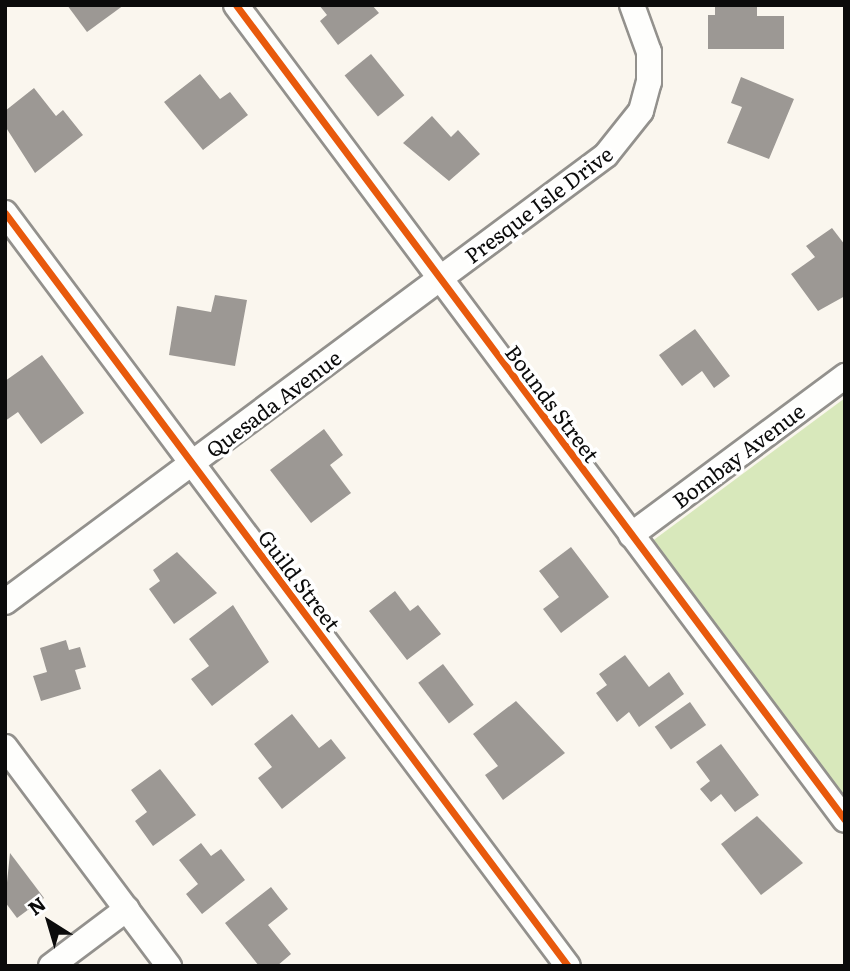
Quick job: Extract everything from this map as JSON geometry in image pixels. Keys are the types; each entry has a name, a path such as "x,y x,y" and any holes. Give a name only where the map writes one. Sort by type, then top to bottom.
{"street":[{"name":"Bounds Street","path":"236,5 845,820"},
{"name":"Presque Isle Drive","path":"439,279 626,136 649,82 649,52 632,5"},
{"name":"Guild Street","path":"5,214 568,966"},
{"name":"Quesada Avenue","path":"5,602 439,279"},
{"name":"Bombay Avenue","path":"631,535 845,376"},
{"path":"5,747 169,966"},
{"path":"51,966 127,909"}],"green space":[{"path":"845,398 845,800 651,542"}],"building":[{"path":"67,5 124,5 87,32"},
{"path":"319,5 372,5 379,13 338,45 320,21 327,15"},
{"path":"715,5 757,5 757,16 784,16 784,49 708,49 708,15 715,15"},
{"path":"371,54 404,95 378,117 345,75"},
{"path":"200,74 220,99 230,92 248,115 203,150 164,102"},
{"path":"741,77 794,99 769,159 727,143 742,107 731,103"},
{"path":"34,88 56,116 63,110 83,135 35,173 5,126 5,111"},
{"path":"432,116 451,137 458,130 480,154 449,181 403,143"},
{"path":"832,228 845,245 845,296 818,311 791,274 815,257 806,246"},
{"path":"215,295 247,300 235,366 169,355 177,306 211,312"},
{"path":"695,329 730,376 714,388 702,371 682,386 659,355"},
{"path":"42,355 84,413 41,444 18,412 5,421 5,381"},
{"path":"324,429 343,455 330,465 351,493 311,523 270,470"},
{"path":"571,547 609,597 561,633 543,609 559,597 539,571"},
{"path":"177,552 217,593 174,624 149,589 160,581 153,570"},
{"path":"395,591 410,611 418,605 441,634 407,660 369,611"},
{"path":"233,605 269,662 212,706 191,679 209,666 189,639"},
{"path":"66,640 69,650 80,647 86,667 75,670 81,689 41,701 33,676 47,672 40,648"},
{"path":"625,655 649,687 669,672 684,694 639,727 629,712 617,722 596,693 607,685 599,674"},
{"path":"443,664 474,705 449,723 418,683"},
{"path":"516,701 565,753 503,800 485,775 498,766 473,734"},
{"path":"690,702 706,725 671,750 655,727"},
{"path":"292,714 319,748 331,739 346,758 282,809 258,778 272,767 254,744"},
{"path":"721,744 759,795 735,812 721,794 711,802 700,789 710,781 696,762"},
{"path":"160,769 196,815 153,846 135,821 147,812 131,790"},
{"path":"757,816 803,863 761,895 721,844"},
{"path":"201,843 211,856 221,849 245,880 202,914 186,894 198,884 179,860"},
{"path":"10,853 44,898 17,918 5,902"},
{"path":"271,887 288,909 268,925 291,954 277,966 259,966 225,923"}],"cycle path":[{"path":"236,5 845,820"},
{"path":"5,213 568,966"}]}
